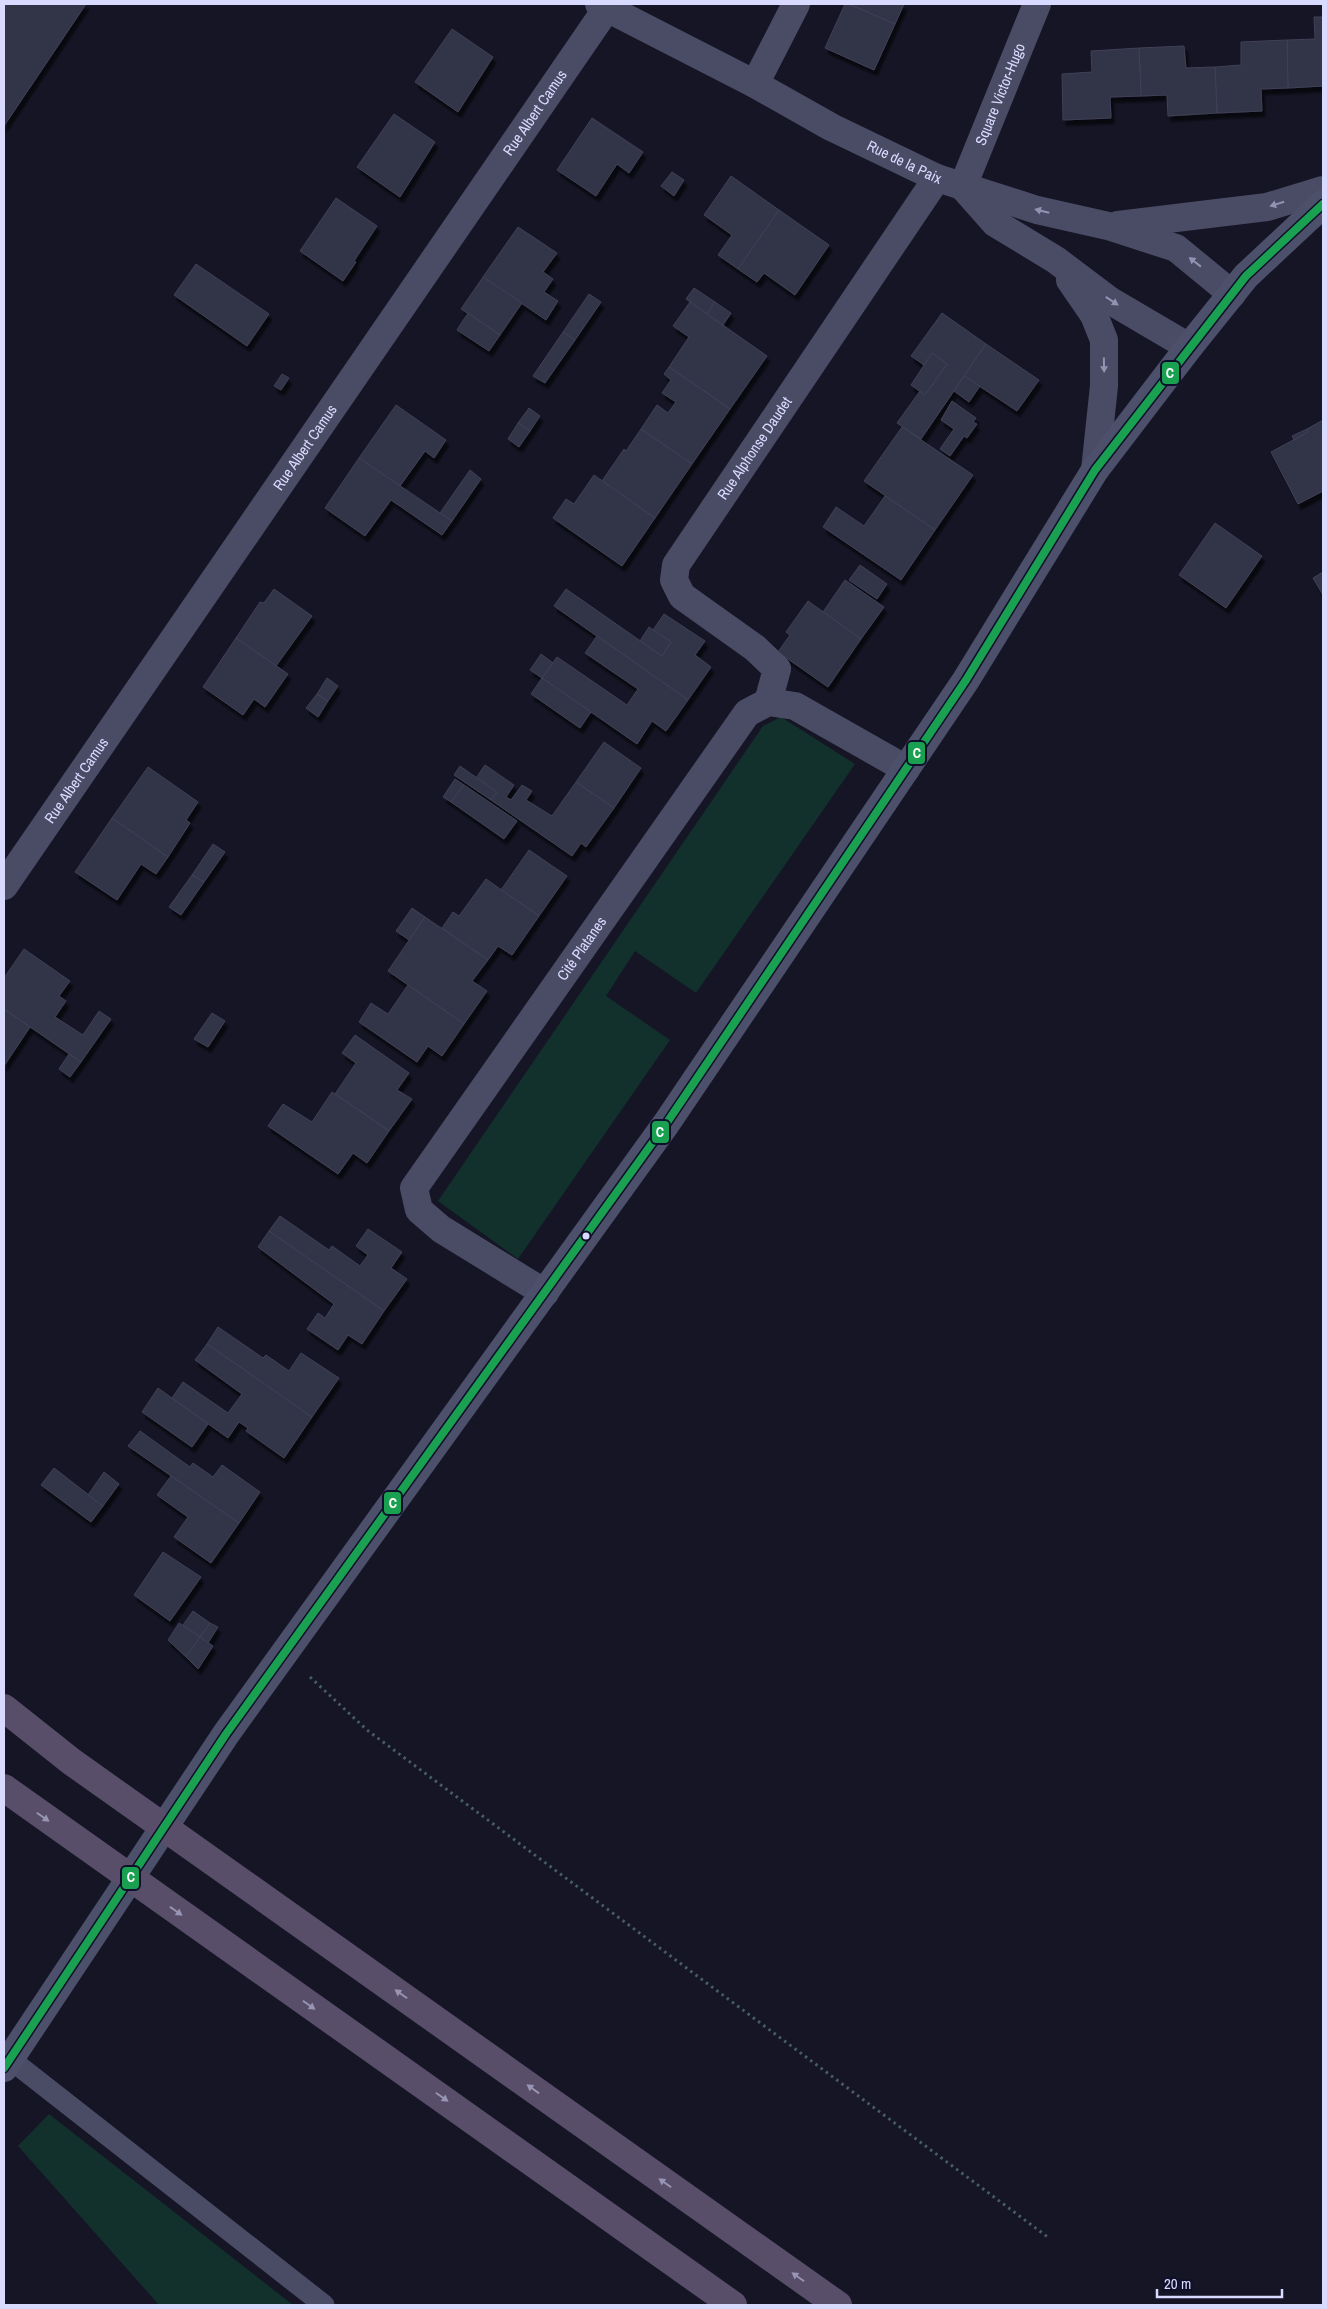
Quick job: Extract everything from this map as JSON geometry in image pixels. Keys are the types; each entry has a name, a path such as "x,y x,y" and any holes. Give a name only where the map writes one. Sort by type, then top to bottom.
{"highway":[{"path":"4,1708 72,1762 838,2305"},
{"path":"4,1788 733,2305"}],"main road":[{"path":"7,2064 46,2002 226,1734 285,1655 666,1124 966,680 1095,470 1189,346 1246,276 1323,204"}],"street":[{"path":"755,84 796,4"},
{"name":"Square Victor-Hugo","path":"963,186 1038,4"},
{"name":"Rue de la Paix","path":"603,6 755,84 830,127 937,178 1037,210 1108,226"},
{"name":"Rue Albert Camus","path":"4,886 603,6"},
{"name":"Rue Alphonse Daudet","path":"768,702 777,669 755,648 682,596 674,580 676,565 937,178"},
{"path":"963,186 995,223 1056,260 1109,300 1189,346"},
{"path":"1108,226 1267,207 1323,190"},
{"path":"1108,226 1176,248 1232,294"},
{"path":"1056,260 1094,314 1104,340 1104,386 1095,470"},
{"path":"768,702 795,706 906,769"},
{"name":"Cité Platanes","path":"546,1293 441,1229 419,1210 414,1188 747,713 768,702"}],"lane":[{"path":"7,2064 324,2305"}],"path":[{"path":"285,1655 367,1730 1049,2238"}],"green space":[{"path":"781,717 855,764 696,993 635,951 606,996 670,1040 518,1259 438,1201 763,726"},
{"path":"49,2114 293,2305 159,2305 18,2146"}],"building":[{"path":"4,4 86,4 4,126"},
{"path":"845,4 895,24 874,70 825,48"},
{"path":"849,4 904,4 895,24"},
{"path":"1314,17 1323,17 1323,86 1288,88 1287,40 1315,39"},
{"path":"452,29 493,57 458,112 415,82"},
{"path":"1287,40 1288,88 1261,89 1262,111 1217,113 1215,67 1241,65 1241,42"},
{"path":"1184,46 1186,68 1215,67 1217,113 1168,116 1167,95 1141,96 1139,48"},
{"path":"1139,48 1141,96 1110,97 1111,118 1063,120 1062,74 1092,72 1091,51"},
{"path":"394,114 435,142 400,197 357,167"},
{"path":"592,118 643,152 629,173 617,164 596,196 557,170"},
{"path":"672,172 684,180 674,196 661,186"},
{"path":"731,176 779,210 738,269 718,255 732,235 704,215"},
{"path":"336,198 377,226 343,281 300,251"},
{"path":"779,210 829,245 795,295 764,273 757,282 738,269"},
{"path":"518,227 557,253 543,272 553,279 544,292 558,301 546,320 483,277"},
{"path":"196,264 269,314 247,346 174,295"},
{"path":"483,277 522,303 500,335 461,309"},
{"path":"694,288 715,302 707,314 686,299"},
{"path":"589,294 601,302 575,340 563,332"},
{"path":"690,302 767,356 730,409 669,367 689,337 673,326"},
{"path":"715,302 731,313 723,325 707,314"},
{"path":"468,313 500,335 489,351 457,330"},
{"path":"942,313 986,344 921,439 897,423 920,391 925,395 947,364 932,353 924,365 911,356"},
{"path":"563,332 575,340 545,383 533,376"},
{"path":"986,344 1039,380 1017,411 964,376"},
{"path":"932,353 947,364 925,395 911,385"},
{"path":"669,367 730,409 692,464 641,429 657,405 668,413 676,402 662,393 671,380 664,374"},
{"path":"282,374 289,378 281,390 274,386"},
{"path":"964,376 980,386 969,402 954,391"},
{"path":"952,401 976,418 973,422 977,424 967,438 964,436 950,456 940,449 954,429 941,420"},
{"path":"396,405 446,440 434,458 425,451 400,486 359,458"},
{"path":"529,408 540,416 530,431 518,423"},
{"path":"1323,420 1323,491 1298,504 1271,452 1308,432 1307,429"},
{"path":"518,423 530,431 519,447 508,439"},
{"path":"902,427 973,475 935,530 864,481"},
{"path":"641,429 692,464 655,518 602,481 624,449 626,451"},
{"path":"1307,429 1308,432 1294,440 1292,436"},
{"path":"359,458 452,521 442,535 391,500 365,536 325,508"},
{"path":"470,470 481,479 452,521 440,513"},
{"path":"594,475 655,518 622,566 553,518 566,499 574,504"},
{"path":"885,496 935,530 901,580 823,527 836,507 864,526"},
{"path":"1215,523 1262,556 1226,608 1179,575"},
{"path":"860,565 887,584 877,599 849,580"},
{"path":"1323,572 1323,595 1313,578"},
{"path":"845,580 884,607 861,639 823,612"},
{"path":"274,589 312,616 276,666 236,638 260,602 264,603"},
{"path":"566,589 662,656 671,642 653,630 664,614 705,641 695,655 711,667 688,700 554,606"},
{"path":"808,601 861,639 828,687 778,652 790,635 786,632"},
{"path":"649,627 671,642 662,656 640,641"},
{"path":"597,636 688,700 666,731 652,721 637,744 542,678 557,657 627,705 638,689 585,653"},
{"path":"236,638 288,674 265,707 254,699 243,715 203,687"},
{"path":"541,654 553,663 542,678 530,670"},
{"path":"327,678 338,686 328,701 317,694"},
{"path":"542,678 591,712 580,728 531,694"},
{"path":"317,694 328,701 318,717 306,708"},
{"path":"604,742 641,768 614,808 576,782"},
{"path":"485,765 514,785 506,797 511,800 522,785 532,791 526,800 552,816 576,782 614,808 586,847 581,843 572,856 491,800 497,792 476,778"},
{"path":"460,766 497,792 491,800 454,775"},
{"path":"148,767 198,802 186,820 190,823 168,857 112,818"},
{"path":"455,779 464,785 451,802 443,797"},
{"path":"464,785 517,821 504,839 451,802"},
{"path":"112,818 168,857 156,874 141,864 117,900 75,872"},
{"path":"213,844 225,852 204,882 192,875"},
{"path":"529,850 567,876 539,916 501,890"},
{"path":"192,875 204,882 181,915 169,907"},
{"path":"486,879 539,916 512,955 498,946 488,960 442,928 453,912 459,916"},
{"path":"412,908 425,917 409,940 396,931"},
{"path":"425,917 488,960 472,981 487,991 464,1024 388,971"},
{"path":"24,949 70,981 59,996 66,1001 55,1017 83,1035 99,1011 111,1019 81,1062 4,1009 4,978"},
{"path":"408,985 464,1024 442,1056 428,1046 417,1062 359,1022 371,1003 388,1014"},
{"path":"4,1009 30,1027 4,1066"},
{"path":"212,1013 225,1021 208,1047 194,1039"},
{"path":"355,1035 409,1073 397,1090 412,1099 389,1131 335,1094 356,1063 342,1053"},
{"path":"69,1054 81,1062 70,1077 59,1069"},
{"path":"332,1092 389,1131 367,1163 353,1153 338,1174 268,1126 283,1104 312,1122"},
{"path":"280,1216 329,1250 332,1246 360,1266 368,1255 356,1246 368,1229 402,1252 391,1268 407,1279 384,1311 269,1231"},
{"path":"269,1231 384,1311 362,1344 348,1335 338,1350 307,1329 318,1313 325,1318 334,1304 258,1247"},
{"path":"218,1327 263,1358 266,1355 289,1371 301,1353 339,1378 312,1417 207,1344"},
{"path":"207,1344 312,1417 284,1458 246,1431 248,1428 239,1422 228,1438 172,1398 183,1382 228,1413 242,1394 195,1360"},
{"path":"158,1388 208,1424 192,1447 142,1412"},
{"path":"140,1431 190,1467 193,1463 213,1477 222,1465 260,1492 239,1523 128,1446"},
{"path":"54,1468 103,1506 91,1522 41,1485"},
{"path":"104,1472 119,1484 103,1506 88,1495"},
{"path":"171,1476 239,1523 211,1563 174,1537 188,1517 157,1495"},
{"path":"163,1552 201,1577 170,1621 134,1595"},
{"path":"193,1611 210,1623 200,1637 183,1625"},
{"path":"179,1623 200,1637 186,1657 168,1640"},
{"path":"210,1623 218,1627 208,1643 200,1637"},
{"path":"200,1637 213,1646 198,1669 186,1657"}],"transit line":[{"name":"C","path":"4,2068 226,1734 666,1124 966,680 1095,470 1246,276 1323,204"}]}
